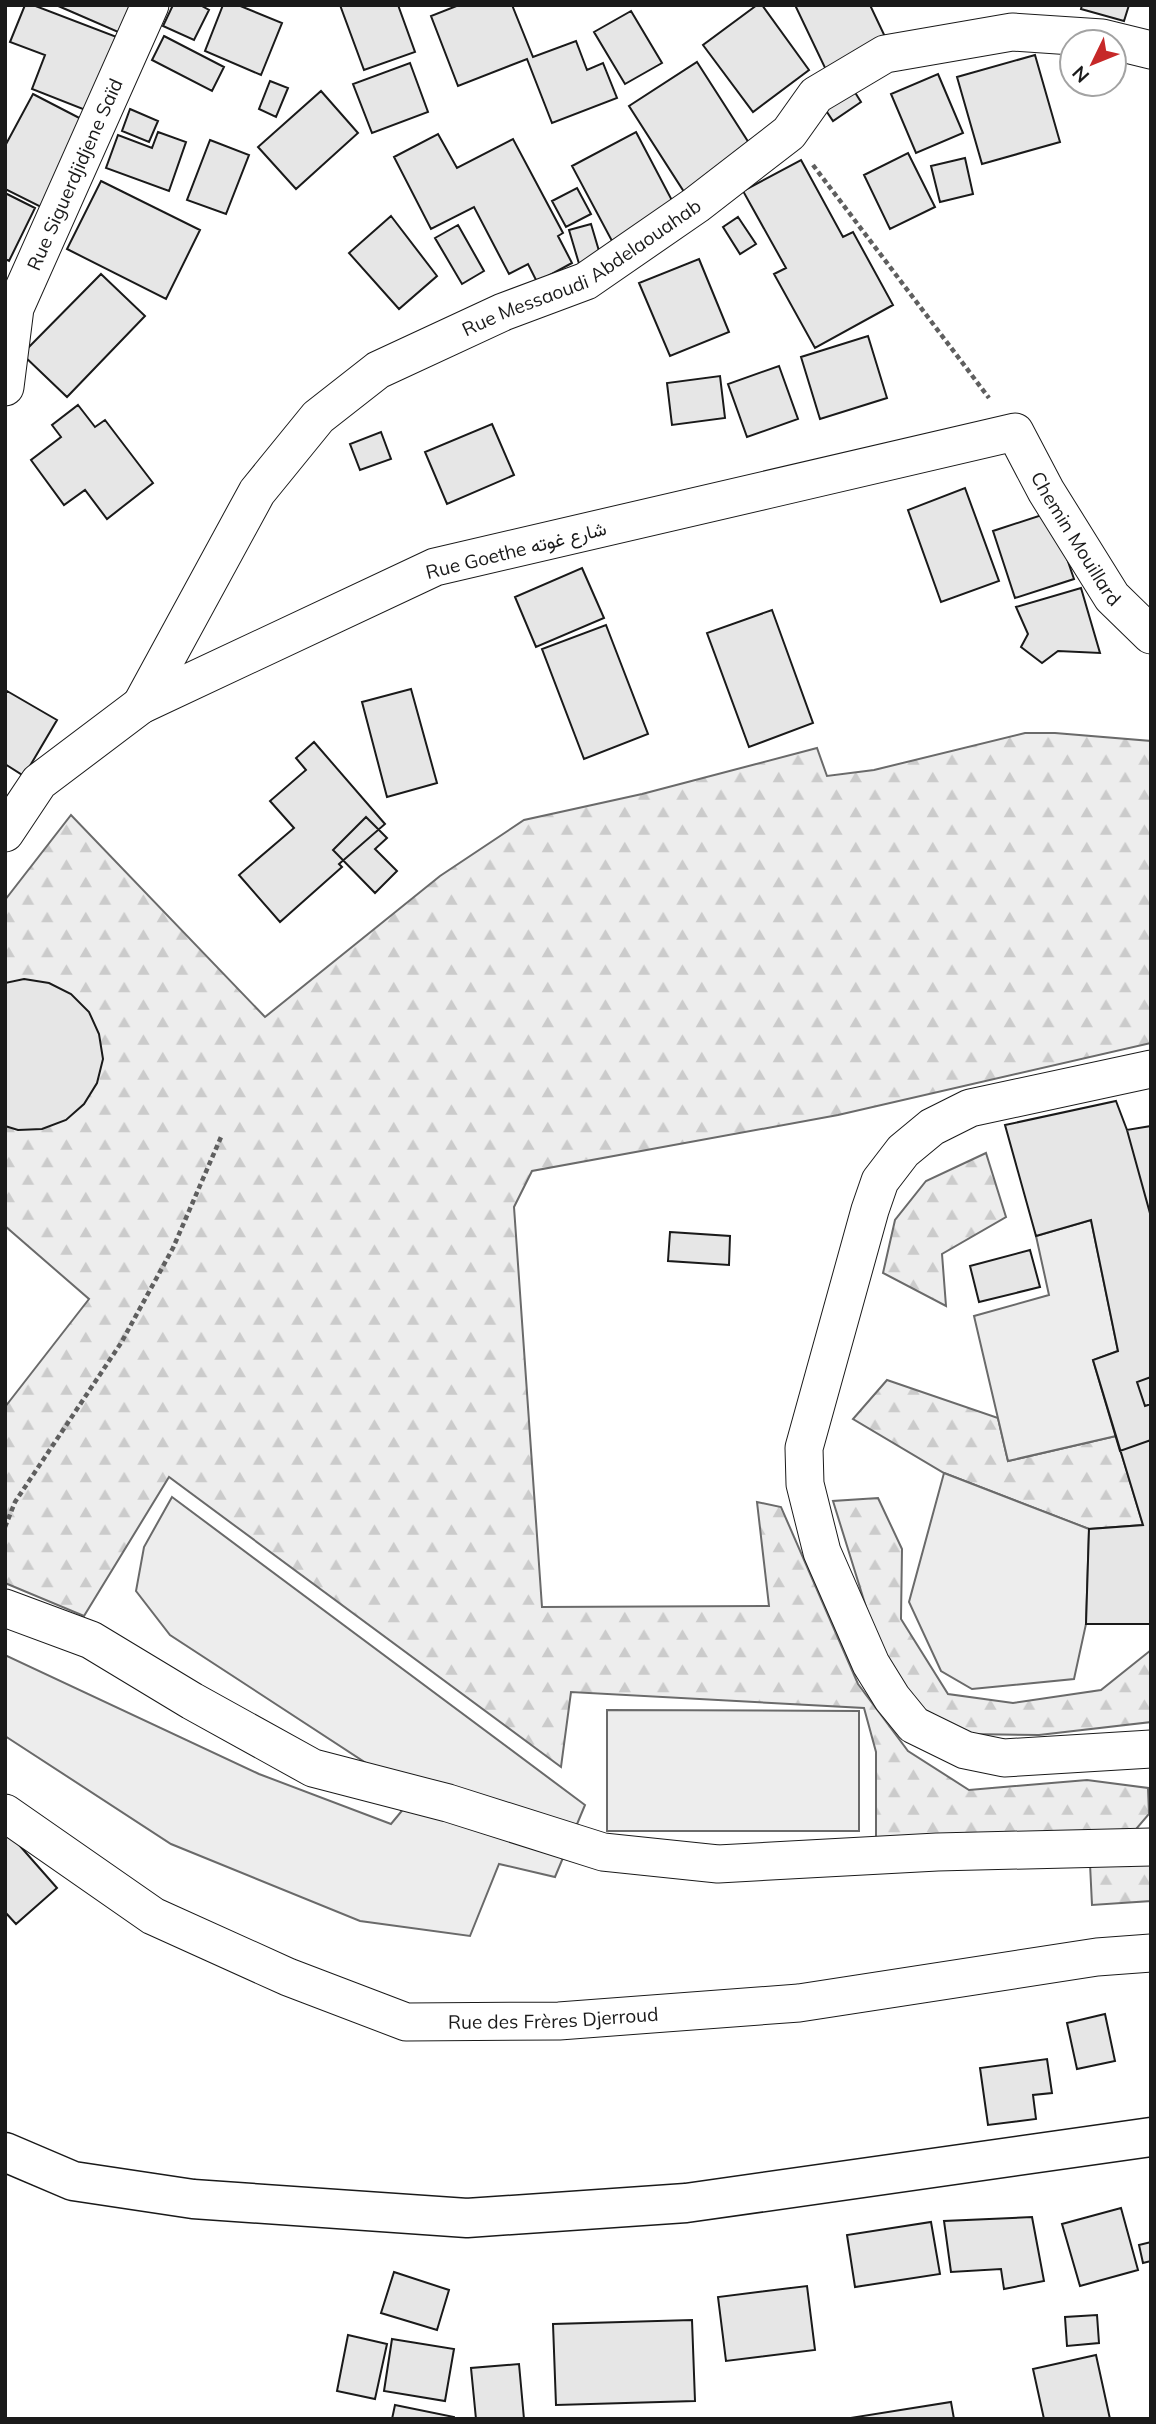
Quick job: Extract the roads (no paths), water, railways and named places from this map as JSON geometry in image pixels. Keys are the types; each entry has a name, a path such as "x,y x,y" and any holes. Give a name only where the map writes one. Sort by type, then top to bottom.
{"main road":[{"path":"5,2152 73,2181 193,2199 467,2218 686,2203 1151,2137"}],"street":[{"name":"Rue Siguerdjidjene Saïd","path":"5,387 10,306 150,5"},
{"name":"Rue Messaoudi Abdelaouahab","path":"141,705 257,492 318,416 378,370 503,313 586,281 696,205 789,133 816,95 885,54 1012,32 1102,38 1151,50"},
{"name":"Rue Goethe شارع غوته","path":"5,833 39,782 141,705 435,567 1015,432"},
{"name":"Chemin Mouillard","path":"1015,432 1046,491 1112,597 1151,635"},
{"path":"1151,1069 970,1108 933,1127 903,1151 880,1181 870,1210 804,1448 806,1484 822,1552 871,1664 892,1698 914,1725 965,1750 1004,1758 1151,1749"},
{"path":"5,1608 91,1640 313,1768 448,1803 603,1852 718,1864 937,1852 1151,1847"},
{"name":"Rue des Frères Djerroud","path":"5,1814 153,1916 288,1978 406,2022 559,2021 799,2003 1097,1957 1151,1953"}]}
